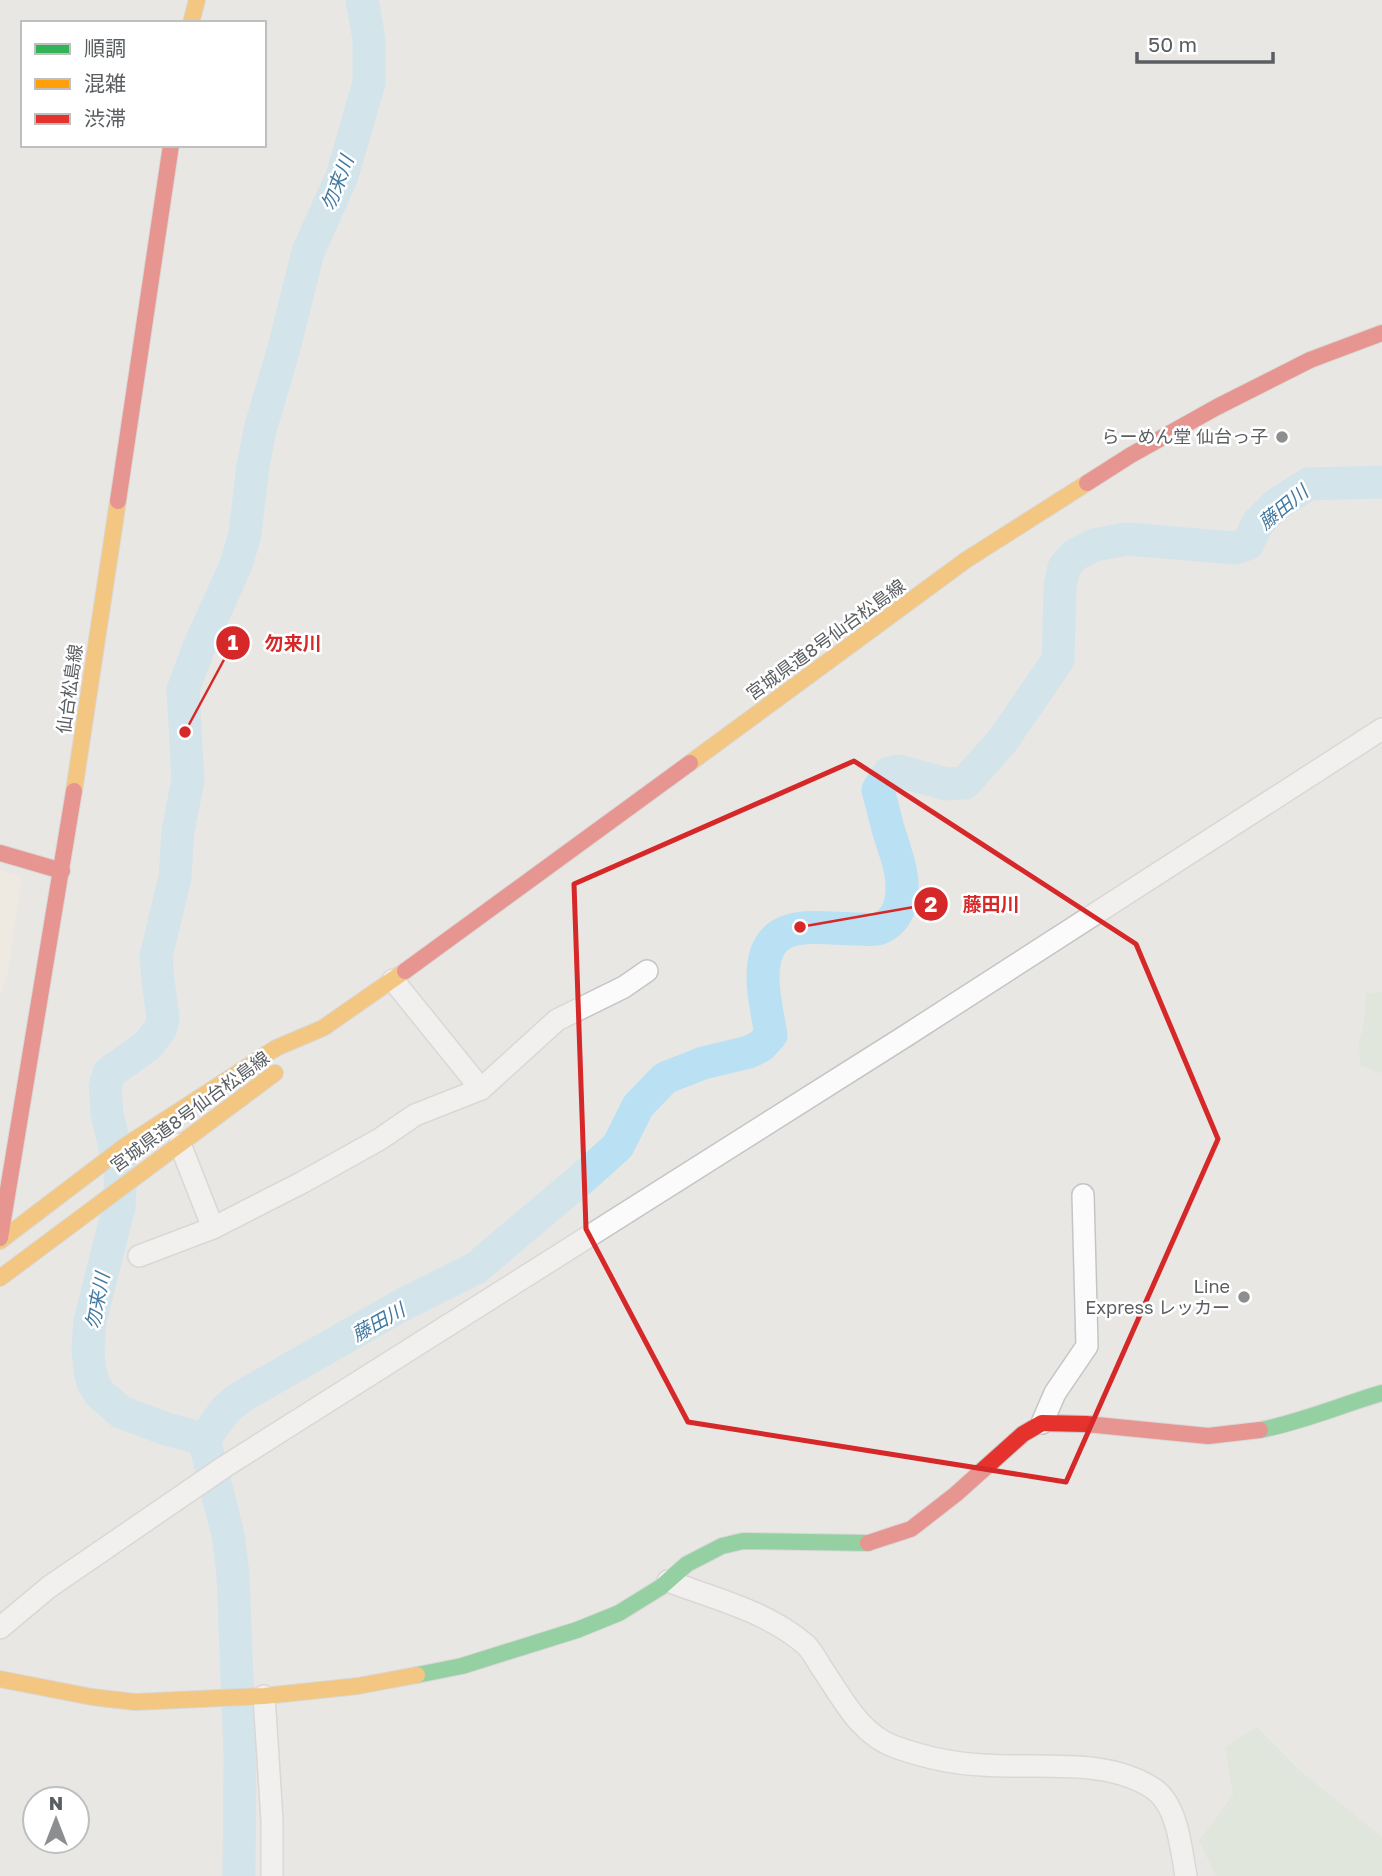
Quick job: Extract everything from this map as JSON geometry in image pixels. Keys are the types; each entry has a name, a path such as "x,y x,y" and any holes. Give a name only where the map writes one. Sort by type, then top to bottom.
{"main road":[{"path":"192,21 197,0"},
{"name":"仙台松島線","path":"0,1240 62,872 170,147"},
{"name":"宮城県道8号仙台松島線","path":"0,1278 291,1060 323,1028 393,980 966,560 1131,455 1217,407 1310,360 1382,332"},
{"path":"0,853 62,872"},
{"name":"宮城県道8号仙台松島線","path":"72,1185 125,1146 276,1048 323,1028"},
{"name":"仙台松島線","path":"0,1240 72,1185"},
{"path":"0,1679 92,1697 135,1702 180,1701 358,1686 462,1666 577,1630 608,1617 640,1600 687,1564 722,1546 743,1541 865,1544 911,1529 956,1494 1023,1434 1042,1423 1086,1424 1208,1436 1244,1433 1290,1424 1382,1392"}],"street":[{"path":"0,1628 49,1587 224,1466 892,1045 1382,729"},
{"path":"139,1256 213,1228 380,1139 415,1115 481,1089 557,1020 624,987 647,971"},
{"path":"393,980 481,1089"},
{"path":"180,1144 213,1228"},
{"path":"1042,1423 1055,1393 1087,1346 1083,1195"},
{"path":"668,1581 766,1619 808,1647 850,1711 867,1731 892,1746 939,1761 1105,1770 1129,1776 1156,1790 1173,1813 1186,1876"},
{"path":"264,1696 272,1820 272,1876"}],"highlighted area":[{"path":"854,761 1136,944 1218,1139 1066,1482 688,1422 586,1229 574,884"}],"shaded area":[{"path":"0,870 22,877 8,971 0,996"}],"green space":[{"path":"1382,992 1382,1073 1360,1066 1359,1042 1364,1022 1366,993"},
{"path":"1257,1727 1298,1769 1382,1837 1382,1876 1216,1876 1199,1841 1233,1795 1225,1747"}],"waterway":[{"name":"勿来川","path":"204,1439 166,1429 121,1412 100,1394 93,1383 88,1350 90,1321 119,1207 121,1174 107,1113 105,1086 109,1073 148,1045 161,1028 163,1018 156,956 175,878 178,831 188,780 183,690 236,565 245,534 260,430 308,252 342,176 369,83 369,39 362,0"},
{"name":"藤田川","path":"204,1439 226,1409 241,1397 400,1306 476,1268 618,1146 638,1106 665,1078 703,1063 749,1052 761,1046 771,1035 763,984 765,957 772,943 782,934 795,929 810,928 875,929 890,922 900,905 902,887 897,858 878,790 889,773 898,771 947,784 965,783 1003,740 1058,660 1060,587 1064,567 1075,555 1094,545 1127,539 1235,548 1248,544 1258,523 1277,504 1308,484 1382,482"},
{"name":"勿来川","path":"204,1439 228,1535 233,1574 240,1755 239,1876"}],"traffic: fast":[{"path":"1260,1430 1382,1393"},
{"path":"417,1675 462,1666 577,1630 619,1613 661,1587 687,1564 722,1546 743,1541 868,1543"}],"traffic: slow":[{"path":"192,21 197,0"},
{"path":"690,763 966,560 1087,483"},
{"path":"74,791 118,501"},
{"path":"0,1241 125,1146 276,1048 323,1028 405,971"},
{"path":"0,1278 275,1073"},
{"path":"0,1679 92,1697 135,1702 264,1696 358,1686 417,1675"}],"traffic: jam":[{"path":"118,501 171,147"},
{"path":"1087,483 1217,407 1310,360 1382,333"},
{"path":"405,971 690,763"},
{"path":"0,1238 74,791"},
{"path":"0,853 62,871"},
{"path":"868,1543 911,1529 956,1494 1023,1434 1042,1423 1086,1424 1208,1436 1260,1430"}],"place":[{"name":"らーめん堂 仙台っ子","path":"1282,437"},
{"name":"勿来川","path":"185,732"},
{"name":"藤田川","path":"800,927"},
{"name":"Line Express レッカー","path":"1244,1297"}]}
